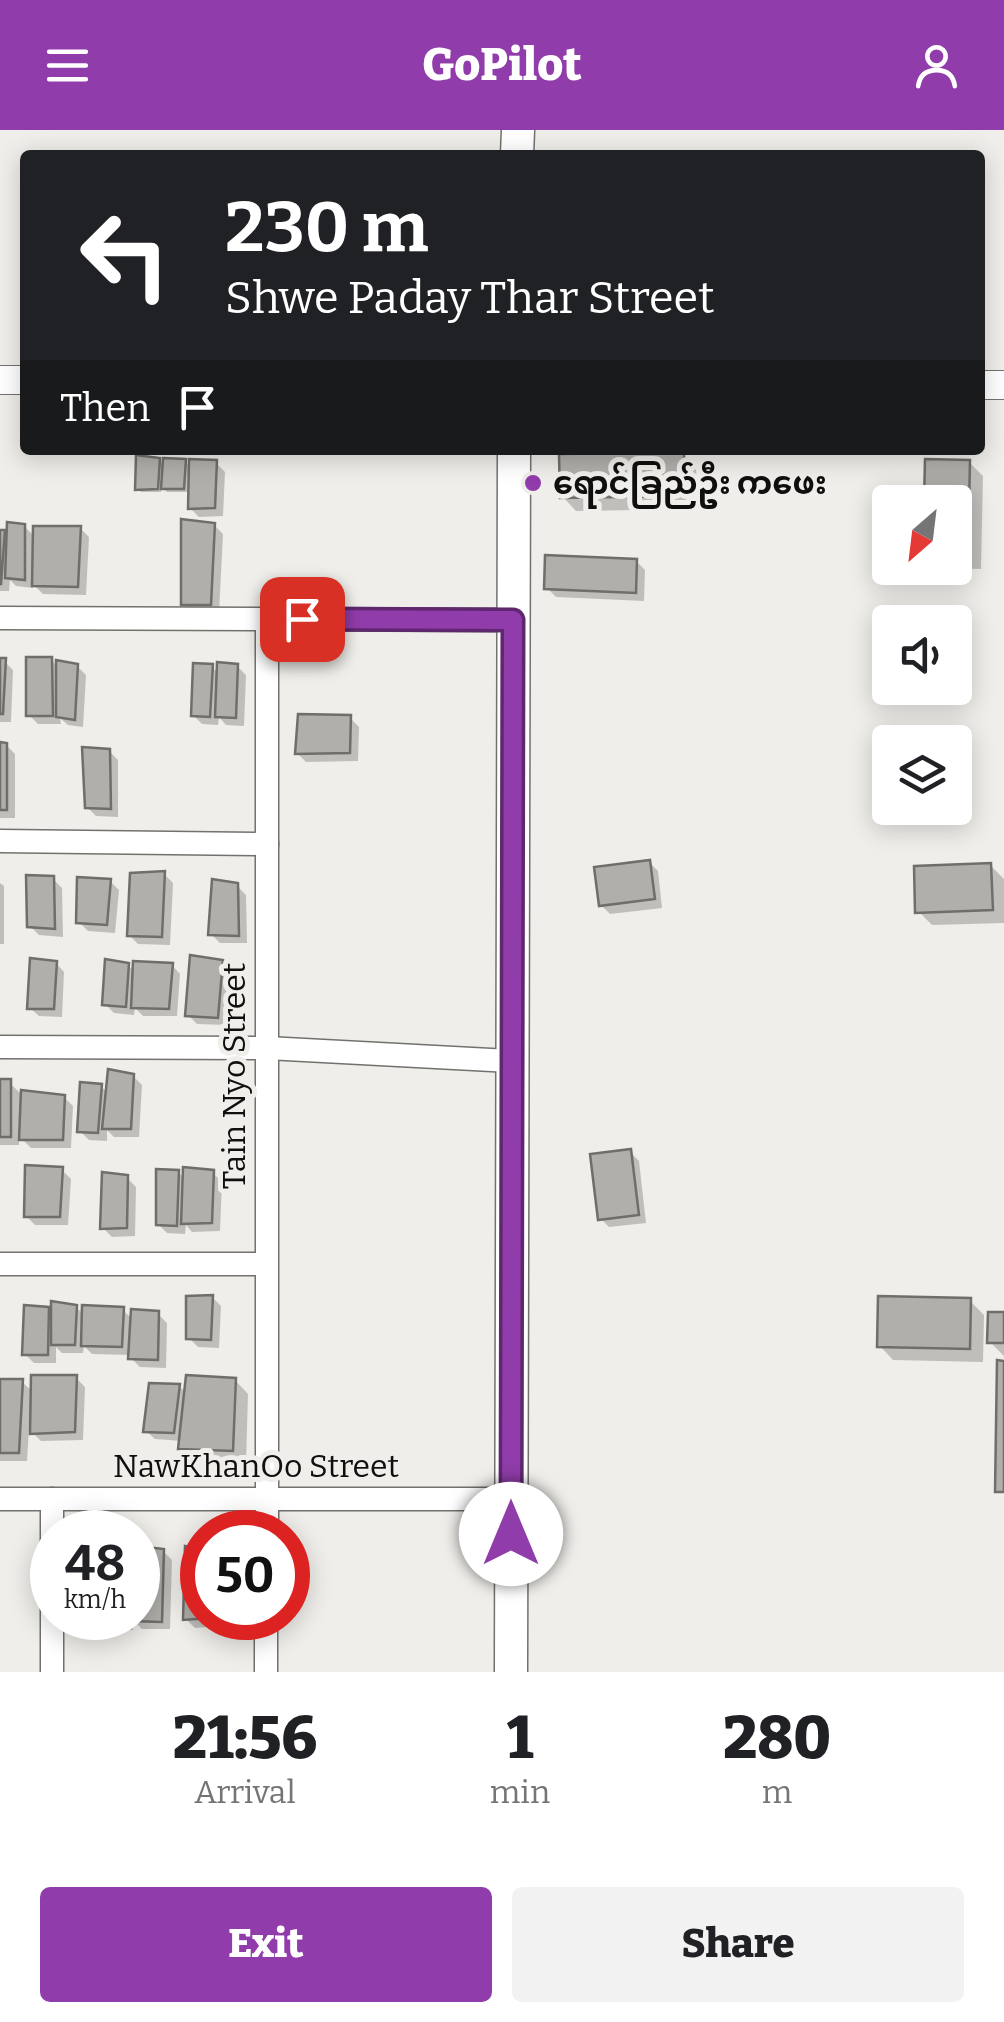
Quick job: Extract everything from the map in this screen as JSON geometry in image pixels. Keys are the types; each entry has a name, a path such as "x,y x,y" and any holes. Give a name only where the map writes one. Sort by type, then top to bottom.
{"main road":[{"path":"511,1672 514,455"}],"street":[{"path":"0,618 513,620"},
{"name":"Tain Nyo Street","path":"266,1510 267,619"},
{"path":"0,841 266,844"},
{"path":"0,1047 266,1048 512,1061"},
{"path":"0,1264 266,1264"},
{"name":"NawKhanOo Street","path":"0,1499 511,1499"},
{"path":"52,1499 52,1672"},
{"path":"266,1640 266,1672"}],"building":[{"path":"136,455 160,458 158,489 135,490"},
{"path":"559,455 684,455 685,496 560,498"},
{"path":"163,458 186,459 184,489 161,489"},
{"path":"189,459 217,460 215,508 188,509"},
{"path":"925,459 970,460 969,485 924,485"},
{"path":"181,519 215,523 211,605 181,605"},
{"path":"7,522 25,524 25,580 5,578"},
{"path":"33,526 81,526 78,587 32,586"},
{"path":"0,530 5,530 1,584 0,584"},
{"path":"545,555 637,559 636,593 544,589"},
{"path":"26,657 52,657 53,716 26,716"},
{"path":"0,658 6,658 3,714 0,714"},
{"path":"56,660 78,664 75,720 56,717"},
{"path":"217,662 238,664 236,718 215,717"},
{"path":"193,663 213,664 210,717 191,716"},
{"path":"298,714 351,715 350,753 295,754"},
{"path":"0,742 7,743 7,810 0,810"},
{"path":"82,747 110,749 111,809 85,808"},
{"path":"650,860 655,899 599,906 594,867"},
{"path":"991,863 993,910 915,913 914,866"},
{"path":"165,871 162,937 127,936 130,873"},
{"path":"26,875 54,876 55,929 27,927"},
{"path":"77,877 111,879 107,925 76,923"},
{"path":"212,879 238,883 239,936 208,935"},
{"path":"190,955 223,960 218,1018 185,1016"},
{"path":"30,958 57,961 54,1009 27,1009"},
{"path":"105,959 129,963 126,1007 102,1005"},
{"path":"133,961 173,963 169,1009 131,1008"},
{"path":"108,1069 134,1074 131,1129 102,1129"},
{"path":"0,1079 11,1079 11,1137 0,1137"},
{"path":"80,1082 102,1084 98,1133 77,1132"},
{"path":"21,1090 65,1095 63,1140 19,1140"},
{"path":"631,1149 639,1215 598,1220 590,1154"},
{"path":"25,1165 63,1167 60,1217 24,1217"},
{"path":"183,1167 214,1170 212,1223 181,1224"},
{"path":"156,1169 179,1170 177,1226 156,1225"},
{"path":"102,1172 128,1175 127,1228 100,1229"},
{"path":"213,1295 211,1340 186,1339 186,1296"},
{"path":"878,1296 971,1298 970,1349 877,1347"},
{"path":"51,1301 77,1305 75,1345 51,1345"},
{"path":"24,1305 49,1307 48,1355 22,1355"},
{"path":"82,1305 124,1307 122,1347 81,1346"},
{"path":"131,1309 159,1311 158,1360 128,1359"},
{"path":"988,1312 1004,1312 1004,1343 987,1343"},
{"path":"997,1360 1004,1361 1004,1492 995,1492"},
{"path":"31,1375 77,1375 75,1432 30,1434"},
{"path":"186,1375 236,1378 233,1451 178,1449"},
{"path":"0,1379 23,1379 19,1453 0,1453"},
{"path":"149,1383 180,1384 174,1433 143,1432"},
{"path":"160,1549 164,1549 160,1622"}],"place":[{"name":"ရောင်ခြည်ဦး ကဖေး","path":"533,483"}],"route":[{"path":"302,619 513,620 511,1534"}]}
